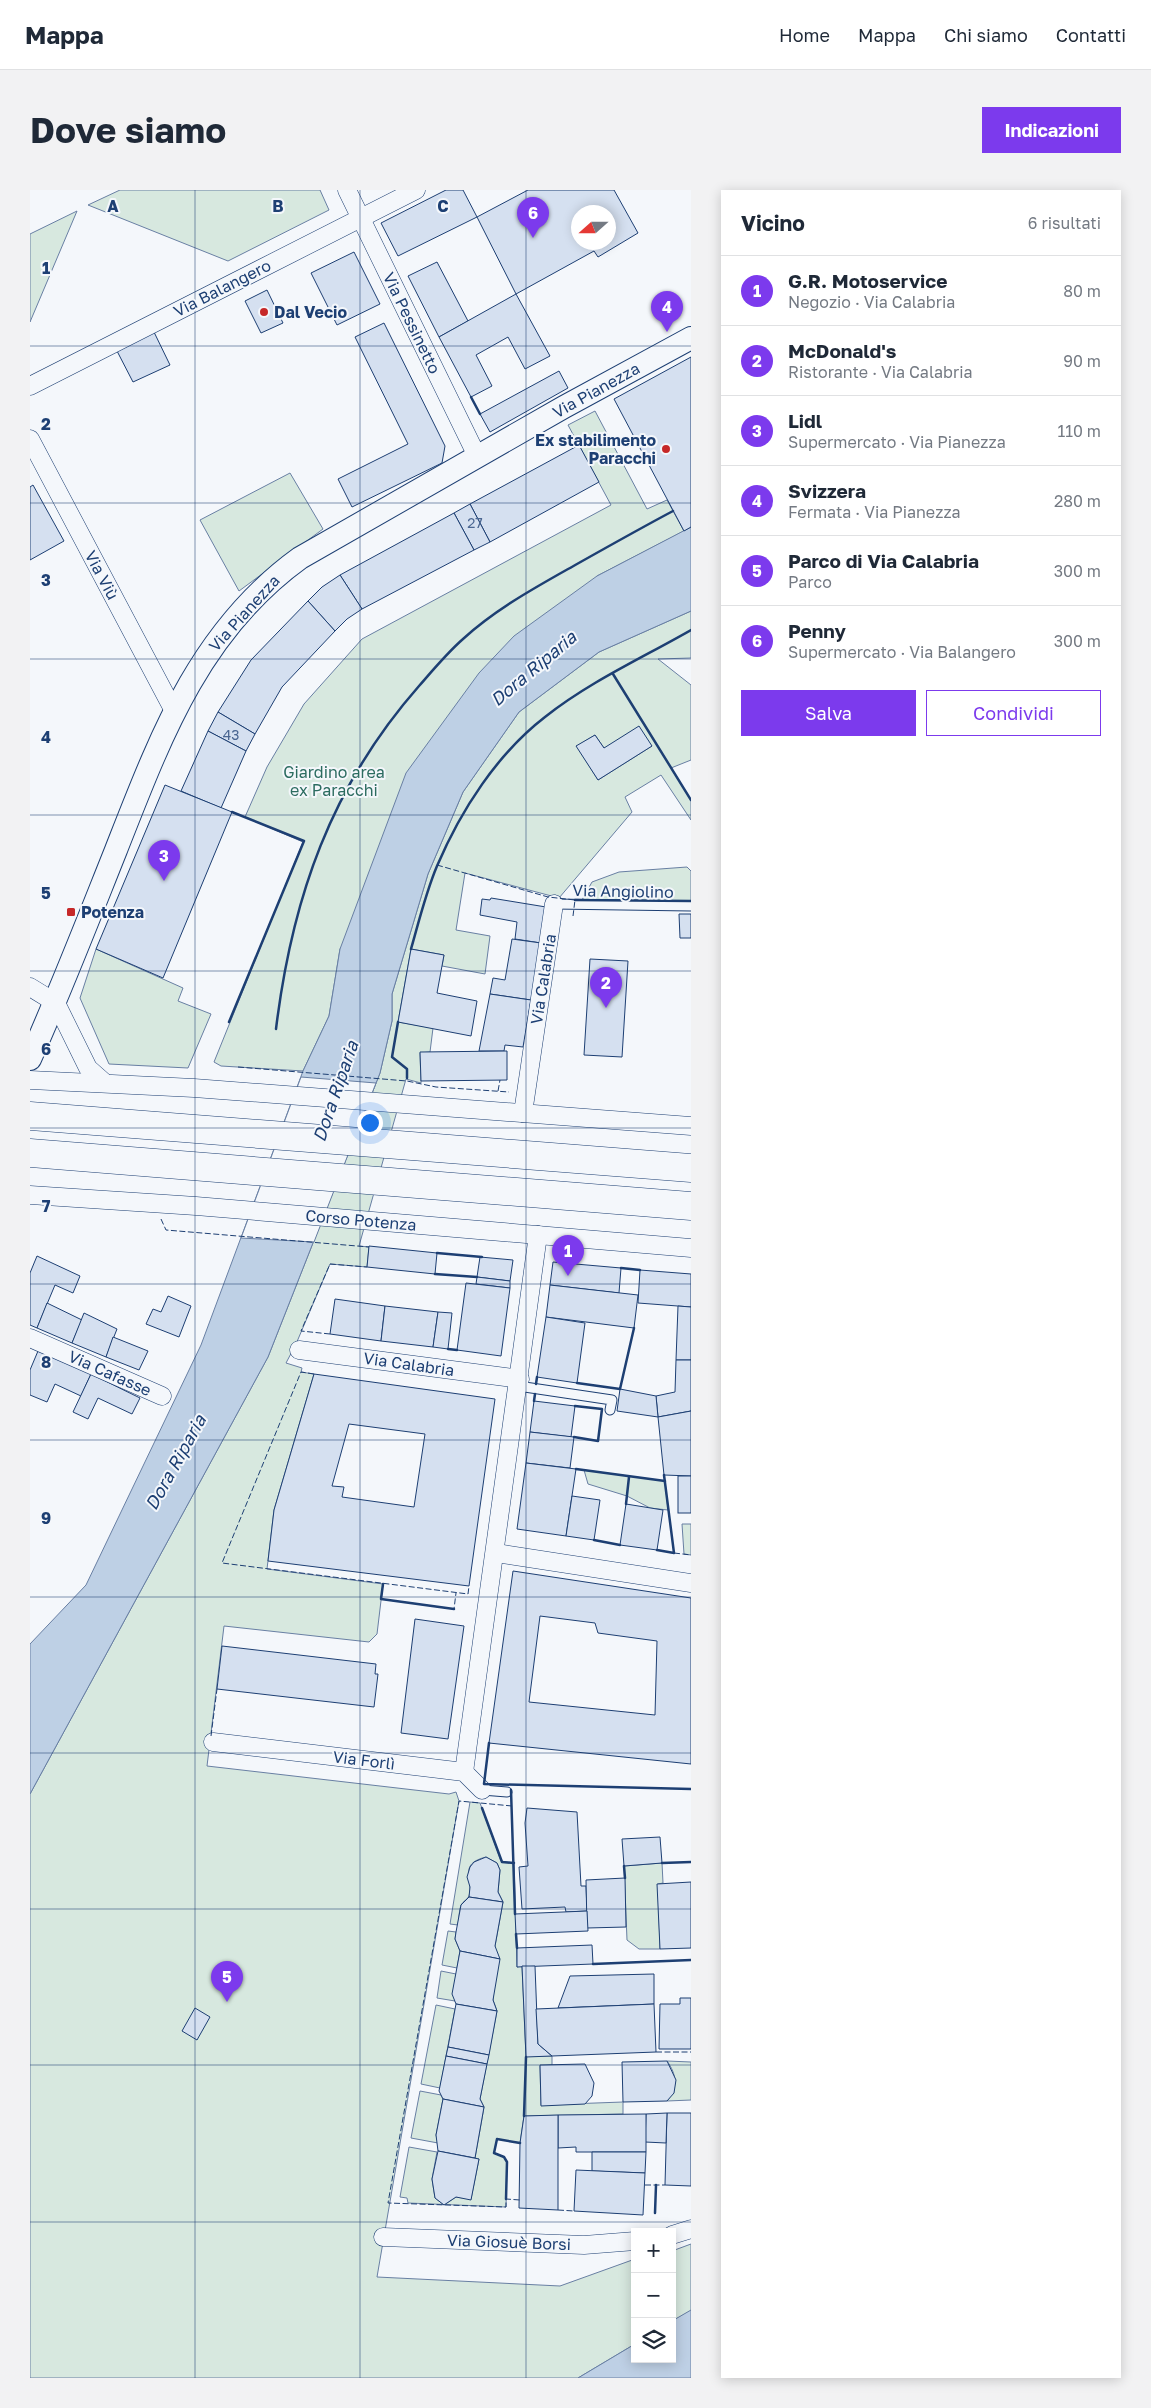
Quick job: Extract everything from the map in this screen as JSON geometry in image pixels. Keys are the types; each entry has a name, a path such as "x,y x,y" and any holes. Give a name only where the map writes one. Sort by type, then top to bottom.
{"main road":[{"path":"30,1116 691,1168"},
{"path":"30,1154 691,1206"}],"street":[{"name":"Via Pessinetto","path":"347,190 476,456"},
{"name":"Via Balangero","path":"30,386 416,190"},
{"name":"Via Pianezza","path":"30,1059 56,1003 152,758 194,673 213,645 239,613 279,573 300,558 476,456 691,338"},
{"name":"Via Viù","path":"30,439 174,712"},
{"name":"Via Calabria","path":"523,1113 554,904"},
{"path":"30,987 56,1003 88,1068 105,1083"},
{"path":"30,1080 218,1090 691,1126"},
{"name":"Corso Potenza","path":"30,1195 196,1206 691,1248"},
{"path":"482,1790 464,1772 496,1553 538,1235"},
{"name":"Via Cafasse","path":"30,1338 162,1396"},
{"name":"Via Calabria","path":"298,1350 519,1383"},
{"path":"496,1553 691,1583"},
{"name":"Via Forlì","path":"213,1742 464,1772"},
{"path":"676,2234 691,2229"},
{"name":"Via Giosuè Borsi","path":"383,2237 584,2245 631,2241"}],"lane":[{"name":"Via Angiolino","path":"554,904 691,906"},
{"name":"Via Calabria","path":"519,1383 612,1400 610,1410"},
{"path":"482,1790 507,1792"}],"green space":[{"path":"120,190 320,190 329,210 228,261 88,205"},
{"path":"77,211 30,322 30,234"},
{"name":"Giardino area ex Paracchi","path":"595,411 647,509 667,500 684,531 597,576 340,949 329,1016 303,1071 221,1066 214,1062 303,842 245,817 267,767 304,704 362,639 611,505 568,425"},
{"path":"290,473 323,529 239,591 200,520"},
{"path":"691,611 691,658 658,659 691,685 691,760 671,768 691,800 691,820 661,775 625,797 632,812 559,898 465,873 456,930 490,936 485,974 442,966 444,955 411,949 398,1022 433,1028 430,1052 420,1053 421,1083 406,1079 359,1246 369,1247 367,1267 330,1264 286,1363 302,1368 301,1372 314,1374 274,1510 267,1569 383,1584 377,1634 369,1642 224,1626 207,1766 449,1794 456,1792 459,1801 377,2277 560,2286 631,2260 631,2346 578,2378 30,2378 30,1794 268,1357 380,1073 392,1021 392,994 428,874 463,792 519,712 599,652","holes":["595,735 604,748 652,746 598,780 577,746"]},
{"path":"687,867 691,871 691,901 582,900 592,882 619,872"},
{"path":"96,949 183,988 178,1001 211,1014 188,1068 109,1064 80,998"},
{"path":"584,1470 665,1481 668,1510 650,1508 627,1496 588,1484"},
{"path":"682,1524 691,1524 691,1555 684,1554"},
{"path":"470,1802 480,1803 501,1861 514,1863 517,1967 522,1966 526,2056 552,2056 552,2065 540,2066 541,2105 623,2102 623,2114 524,2116 520,2143 497,2139 494,2153 504,2157 507,2162 506,2207 445,2204 456,2197 471,2199 479,2159 475,2158 484,2107 480,2099 497,2011 493,2000 495,1946 503,1902 498,1892 500,1870 497,1863 486,1857 472,1864 468,1873 469,1896 461,1905 458,1925 450,1924"},
{"path":"662,1863 663,1883 658,1884 660,1949 639,1949 627,1940 624,1866"},
{"path":"448,1931 456,1932 455,1939 460,1951 457,1968 442,1965"},
{"path":"441,1971 456,1974 455,2001 437,1998"},
{"path":"436,2005 455,2009 440,2088 421,2084"},
{"path":"667,2061 691,2062 691,2100 667,2101 673,2091 675,2081 673,2071"},
{"path":"420,2091 441,2095 443,2099 436,2135 438,2143 411,2138"},
{"path":"409,2147 437,2152 432,2179 435,2198 443,2204 408,2203 407,2198 400,2197"},
{"path":"691,2244 691,2311 676,2319 676,2273 676,2250"}],"water":[{"name":"Dora Riparia","path":"691,527 691,611 599,652 519,712 463,792 428,874 392,994 392,1021 380,1073 268,1357 30,1794 30,1644 86,1585 201,1345 303,1071 329,1016 340,949 406,773 479,673 514,636 597,576"},
{"path":"691,2310 691,2378 578,2378 631,2346 631,2363 676,2363 676,2319"}],"pier":[{"path":"301,1077 376,1083 314,1242 241,1238"}],"building":[{"path":"446,190 463,190 477,217 398,256 381,223"},
{"path":"528,190 614,190 638,233 616,246 616,205 571,205 571,250 610,250 598,257 594,251 516,294 477,217"},
{"path":"354,252 380,304 337,325 311,273"},
{"path":"437,262 468,321 439,337 408,276"},
{"name":"Dal Vecio","path":"267,290 283,323 261,333 245,301"},
{"path":"516,294 550,356 525,369 508,337 476,355 492,386 471,397 439,337"},
{"path":"384,323 445,446 442,463 352,507 338,479 408,444 355,337"},
{"path":"153,330 170,365 133,382 117,351"},
{"name":"Ex stabilimento Paracchi","path":"691,357 691,527 684,531 614,399"},
{"path":"559,371 568,388 490,432 480,414"},
{"path":"579,445 599,482 490,542 470,504"},
{"path":"33,485 64,541 30,560 30,487"},
{"path":"470,504 490,542 474,550 454,513"},
{"path":"454,513 474,550 362,609 340,575"},
{"path":"340,575 362,609 347,619 335,631 308,601 322,587"},
{"path":"308,601 335,631 282,687 255,734 218,712 251,660"},
{"path":"218,712 255,734 246,751 208,731"},
{"path":"639,726 652,746 598,780 576,746 595,735 604,748"},
{"path":"208,731 246,751 221,808 181,791"},
{"path":"165,785 232,812 163,978 96,949"},
{"path":"491,898 546,907 541,943 515,939 517,922 480,915 482,899 490,900"},
{"path":"679,914 691,914 691,938 680,938"},
{"path":"512,939 541,943 531,1000 490,994 493,978 505,980"},
{"path":"411,949 444,955 437,993 477,1001 471,1036 398,1022"},
{"path":"590,959 628,961 622,1057 584,1055"},
{"path":"490,994 531,1000 523,1047 505,1045 504,1051 479,1051"},
{"path":"507,1051 507,1080 421,1081 420,1052"},
{"path":"369,1246 437,1253 435,1274 367,1267"},
{"path":"37,1256 80,1276 73,1293 55,1285 37,1328 30,1325 30,1273"},
{"path":"480,1257 513,1260 510,1281 477,1277"},
{"path":"553,1262 621,1268 619,1293 550,1285"},
{"path":"640,1270 691,1274 691,1307 638,1303"},
{"path":"477,1277 510,1281 510,1288 476,1284"},
{"path":"466,1283 510,1288 501,1356 457,1350"},
{"path":"550,1285 638,1295 634,1328 546,1317"},
{"path":"168,1296 191,1306 179,1337 146,1324 153,1309 161,1312"},
{"path":"335,1299 385,1306 381,1341 330,1334"},
{"path":"47,1303 82,1320 72,1343 37,1328"},
{"path":"385,1306 438,1312 433,1347 381,1341"},
{"path":"678,1306 691,1307 691,1360 676,1360"},
{"path":"438,1312 452,1313 448,1349 433,1347"},
{"path":"84,1313 117,1329 106,1357 72,1343"},
{"path":"546,1317 585,1323 577,1383 537,1377"},
{"path":"113,1337 148,1351 139,1370 106,1357"},
{"path":"38,1351 91,1374 81,1396 55,1384 47,1402 30,1395 30,1370"},
{"path":"676,1360 691,1360 691,1411 658,1417 656,1396 675,1392"},
{"path":"91,1374 140,1398 132,1414 98,1398 88,1419 73,1412"},
{"path":"314,1374 495,1399 469,1586 268,1561 274,1510","holes":["349,1424 425,1434 414,1507 342,1497 344,1487 332,1486"]},
{"path":"620,1389 656,1396 658,1417 617,1411"},
{"path":"534,1401 575,1406 571,1437 530,1432"},
{"path":"691,1411 691,1476 664,1475 658,1417"},
{"path":"530,1432 574,1437 570,1468 526,1463"},
{"path":"526,1463 576,1469 566,1536 517,1529"},
{"path":"678,1476 691,1476 691,1513 678,1513"},
{"path":"572,1496 600,1500 594,1540 566,1536"},
{"path":"626,1504 663,1510 657,1550 620,1545"},
{"path":"513,1571 691,1598 691,1764 489,1743","holes":["540,1616 595,1623 598,1633 657,1641 655,1715 529,1702"]},
{"path":"415,1619 464,1626 448,1739 401,1733"},
{"path":"222,1646 376,1664 375,1674 378,1674 374,1707 217,1689"},
{"path":"527,1808 577,1812 581,1886 586,1886 587,1911 566,1912 565,1907 522,1909 519,1867 528,1866 525,1823"},
{"path":"660,1837 662,1863 624,1866 622,1839"},
{"path":"486,1857 497,1863 500,1870 498,1892 503,1902 469,1897 470,1887 467,1877 470,1867 474,1862"},
{"path":"625,1878 626,1927 587,1928 586,1880"},
{"path":"691,1882 691,1948 660,1949 657,1884"},
{"path":"469,1897 503,1902 495,1946 500,1959 460,1951 455,1939 456,1932 461,1905"},
{"path":"587,1911 588,1931 516,1934 515,1914"},
{"path":"592,1945 593,1964 517,1967 517,1948"},
{"path":"460,1951 500,1959 493,2000 497,2011 456,2004 452,1994"},
{"path":"522,1966 535,1966 538,2044 552,2056 526,2057"},
{"path":"654,1974 654,2004 558,2008 570,1976"},
{"path":"680,1998 691,1998 691,2049 659,2049 660,2004 680,2004"},
{"path":"456,2004 497,2011 489,2055 448,2047"},
{"path":"654,2004 656,2052 552,2056 538,2044 536,2009"},
{"path":"195,2008 210,2017 197,2040 182,2031"},
{"path":"448,2047 489,2055 487,2064 446,2056"},
{"path":"446,2056 487,2064 480,2099 484,2107 443,2099 439,2091"},
{"path":"667,2061 676,2080 674,2093 667,2101 623,2102 622,2062"},
{"path":"585,2064 594,2083 592,2096 585,2104 541,2106 540,2065"},
{"path":"443,2099 484,2107 475,2158 438,2151 436,2135"},
{"path":"667,2113 691,2113 691,2186 665,2185"},
{"path":"667,2113 666,2143 645,2142 646,2114"},
{"path":"646,2114 646,2152 576,2152 576,2147 558,2148 558,2115"},
{"path":"558,2115 558,2210 519,2208 520,2143 524,2116"},
{"path":"438,2151 479,2159 471,2200 456,2197 444,2205 435,2198 432,2179"},
{"path":"592,2152 646,2152 645,2173 592,2171"},
{"path":"576,2170 645,2173 643,2215 574,2211"}],"fence":[{"path":"437,865 548,897 575,900 573,916"},
{"path":"238,1067 407,1081 436,1087 509,1092"},
{"path":"498,1091 500,1080"},
{"path":"161,1219 166,1230 369,1247"},
{"path":"330,1334 301,1331 330,1264 367,1267"},
{"path":"314,1374 301,1372 222,1563 468,1594 469,1586"},
{"path":"674,1553 691,1555"},
{"path":"383,1584 381,1599 454,1609 456,1593"},
{"path":"211,1736 217,1689"},
{"path":"512,1806 459,1801 388,2203 506,2207 506,2199 520,2200"},
{"path":"656,2052 691,2052"},
{"path":"645,2185 665,2185"},
{"path":"558,2210 574,2211"}],"wall":[{"path":"471,397 480,414"},
{"path":"276,1029 283,981 293,934 305,889 320,846 339,804 362,763 388,724 446,656 490,617 518,598 673,511"},
{"path":"411,949 429,886 457,824 482,784 511,748 562,704 616,671 691,630"},
{"path":"613,674 691,800"},
{"path":"229,1022 304,841 232,812"},
{"path":"575,900 691,901"},
{"path":"398,1022 392,1057 407,1069 407,1078"},
{"path":"437,1253 482,1257"},
{"path":"621,1268 640,1270"},
{"path":"435,1274 477,1277"},
{"path":"577,1383 620,1389 634,1328"},
{"path":"448,1349 457,1350"},
{"path":"536,1384 537,1377"},
{"path":"534,1401 535,1394"},
{"path":"574,1437 598,1441 602,1409 575,1406"},
{"path":"576,1469 665,1481"},
{"path":"657,1550 674,1553 664,1475"},
{"path":"626,1504 629,1477"},
{"path":"594,1540 620,1545"},
{"path":"383,1584 381,1599 454,1609"},
{"path":"489,1743 484,1784 691,1789"},
{"path":"511,1790 515,1914"},
{"path":"482,1808 502,1862 514,1863"},
{"path":"662,1863 691,1862"},
{"path":"624,1866 625,1878"},
{"path":"516,1934 517,1948"},
{"path":"593,1964 691,1960"},
{"path":"524,2116 526,2057"},
{"path":"506,2199 507,2162 504,2157 494,2153 497,2139 520,2143"},
{"path":"655,2213 656,2185"}],"place":[{"name":"Penny","path":"533,238"},
{"name":"Dal Vecio","path":"264,312"},
{"name":"Svizzera","path":"667,332"},
{"name":"Ex stabilimento Paracchi","path":"666,449"},
{"name":"Lidl","path":"164,881"},
{"name":"Potenza","path":"71,912"},
{"name":"McDonald's","path":"606,1008"},
{"name":"G.R. Motoservice","path":"568,1276"},
{"name":"Parco di Via Calabria","path":"227,2002"}]}
